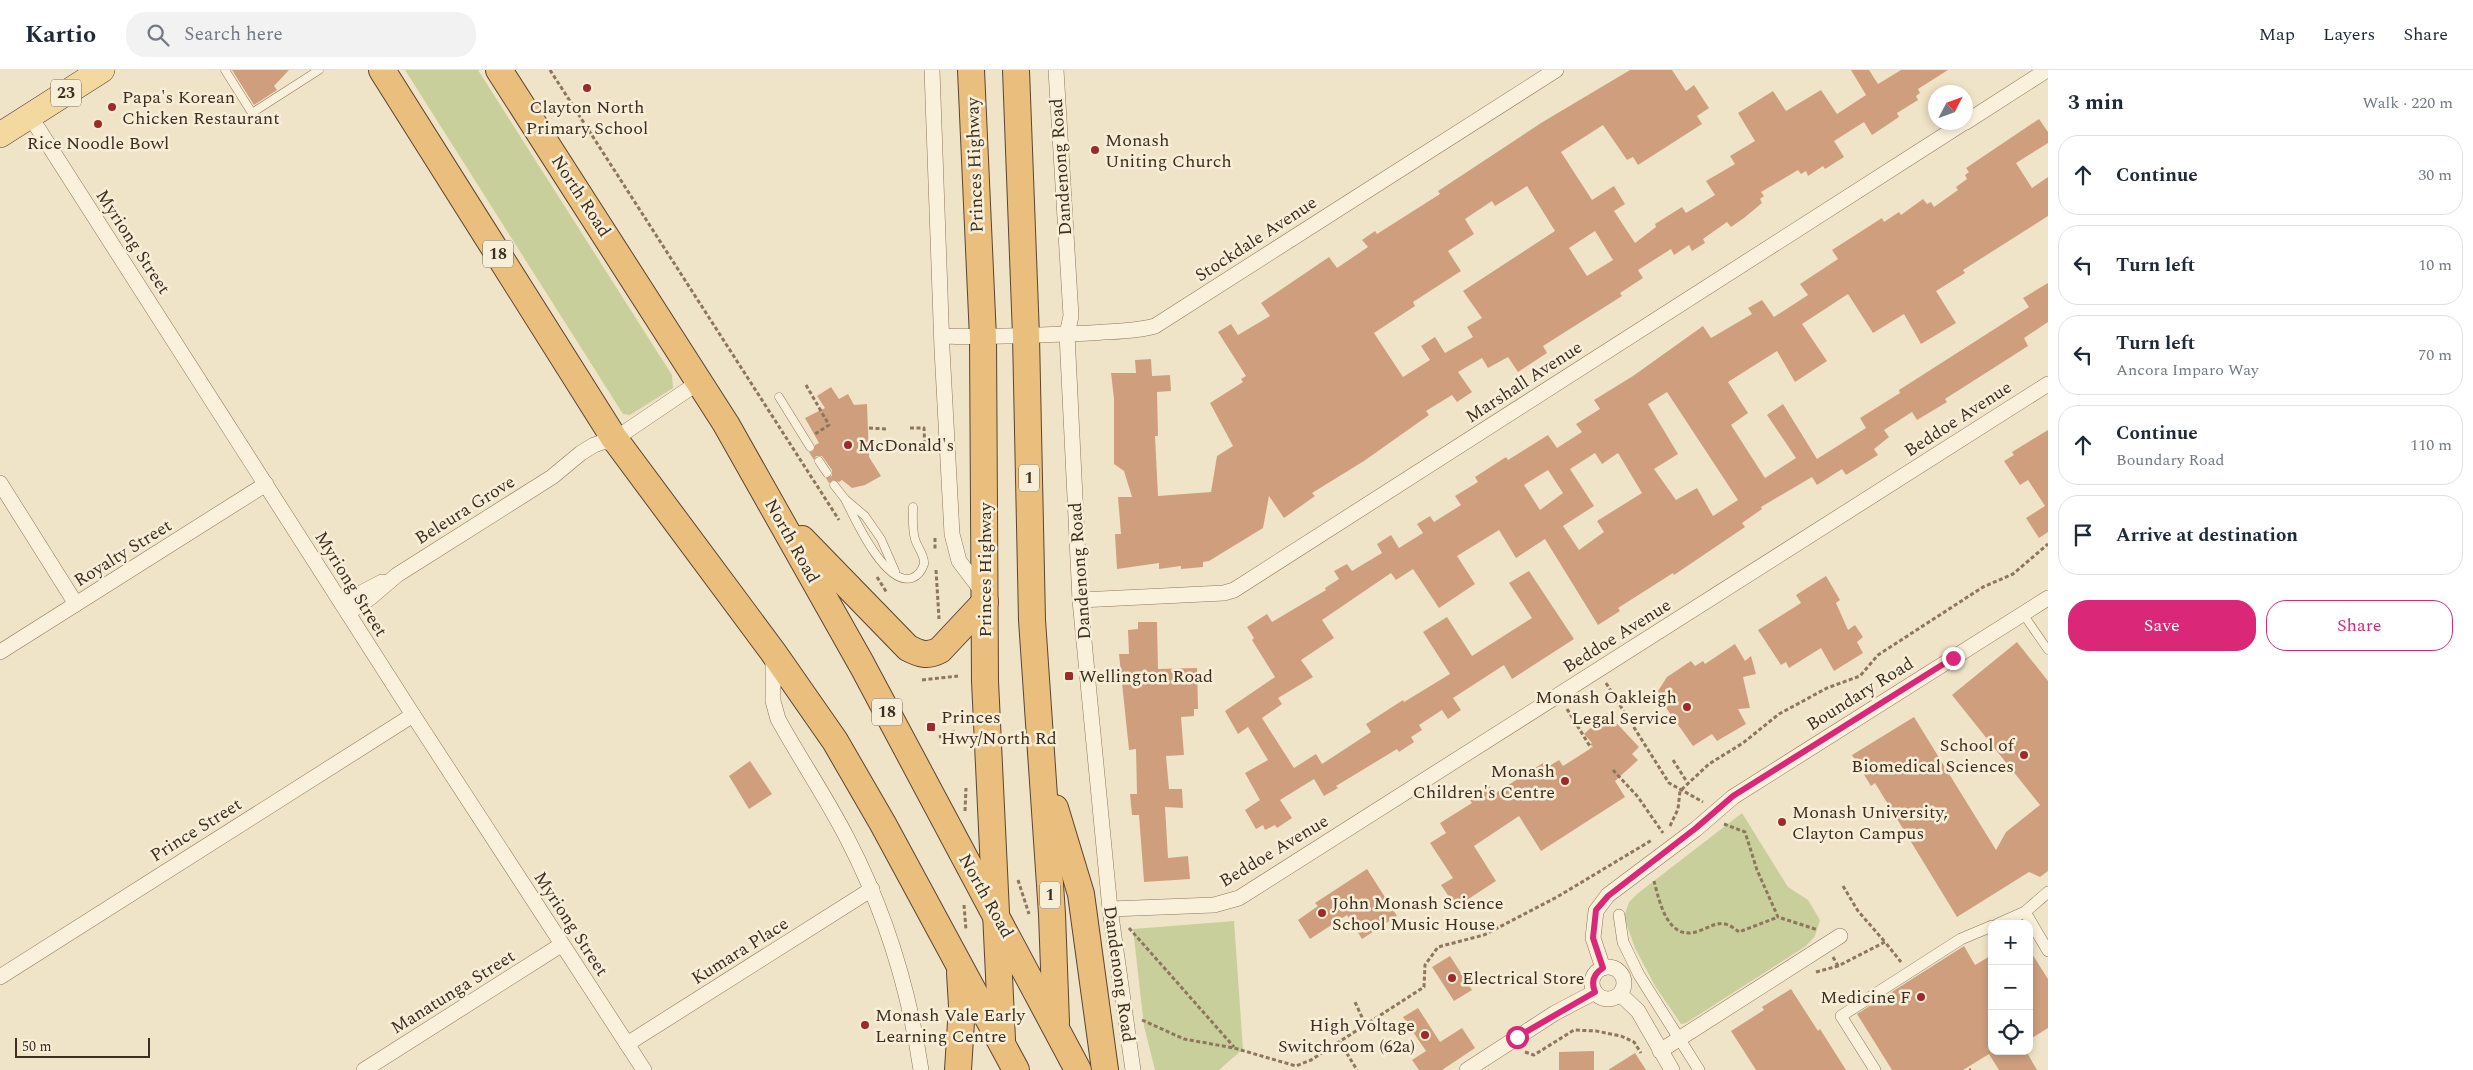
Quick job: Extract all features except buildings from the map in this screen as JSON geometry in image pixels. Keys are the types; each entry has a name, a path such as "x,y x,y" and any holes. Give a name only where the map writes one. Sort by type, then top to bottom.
{"highway":[{"name":"18","path":"382,70 614,438 801,690 858,780 960,968 1002,1057 1016,1070"},
{"name":"North Road","path":"499,70 726,424 862,665 1056,1029"},
{"name":"Princes Highway","path":"971,70 983,338 985,681 1002,1057"},
{"name":"1","path":"1016,70 1026,336 1031,575 1058,1070"},
{"path":"776,512 908,648 922,655 932,654 940,650 985,598"},
{"path":"1042,762 1081,894 1105,1070"},
{"path":"958,1070 962,1000 960,968"},
{"name":"18","path":"1056,1029 1078,1070"}],"main road":[{"name":"23","path":"0,135 102,70"}],"street":[{"path":"932,70 942,349 952,538 962,566 985,598"},
{"name":"Dandenong Road","path":"1056,70 1071,316 1067,334 1080,600 1110,909 1132,1070"},
{"name":"Stockdale Avenue","path":"943,336 983,338 1026,336 1139,330 1155,326 1556,70"},
{"name":"Marshall Avenue","path":"1973,117 2047,70"},
{"name":"Myriong Street","path":"30,116 561,945 644,1070"},
{"name":"Marshall Avenue","path":"1080,600 1224,593 1234,590 1953,130"},
{"name":"Beleura Grove","path":"345,608 364,589 397,575 552,477 587,461 599,453 614,438 699,382"},
{"name":"Beddoe Avenue","path":"1110,909 1214,905 1239,898 2048,384"},
{"path":"0,483 76,604"},
{"name":"Royalty Street","path":"0,652 266,484"},
{"name":"Boundary Road","path":"1603,968 1593,938 1596,910 1608,896 1696,828 1717,819 1733,796 2048,598"},
{"path":"773,652 773,700 778,719 837,820 872,889 900,972 916,1037 921,1070"},
{"name":"Prince Street","path":"0,978 413,715"},
{"name":"Kumara Place","path":"627,1044 872,889"},
{"path":"2007,920 2024,912 2048,892"},
{"path":"2024,912 2048,950"},
{"path":"1619,915 1623,942 1635,967 1699,1070"},
{"path":"1875,1070 1841,1016 1961,939 1988,928"},
{"path":"1660,1051 1840,936"},
{"name":"Manatunga Street","path":"364,1070 561,945"},
{"path":"1612,967 1621,974 1624,985 1620,994 1612,999 1605,999 1595,992 1593,980 1596,974 1603,968 1612,967"},
{"path":"1466,1070 1555,1013 1595,992"},
{"path":"1620,994 1638,1011 1672,1070"}],"lane":[{"path":"225,70 252,113 319,70"},
{"path":"780,397 810,447"},
{"path":"819,461 827,473"},
{"path":"834,485 845,499 865,516 881,538 898,577"},
{"path":"845,499 863,537 880,559 898,577 912,578 923,566 924,559 914,532 913,508"},
{"path":"2023,614 2048,650"}],"path":[{"path":"550,70 765,406"},
{"path":"806,385 829,425"},
{"path":"869,428 886,429"},
{"path":"910,428 924,428 925,450 931,450"},
{"path":"930,442 931,459"},
{"path":"934,533 939,626"},
{"path":"1140,1019 1184,1039 1234,1048 1296,1066 1311,1060 1424,987 1425,965 1438,947 1484,935 1556,897 1663,833 1673,823 1680,791 1687,782 1710,764 1744,743 1779,714 1826,688 1860,676 1878,655 1983,587 2012,574 2048,544"},
{"path":"922,680 958,676"},
{"path":"1606,683 1669,783 1680,791 1706,803 1717,819 1745,832 1756,870 1778,918"},
{"path":"1567,709 1591,748"},
{"path":"939,737 955,731"},
{"path":"1673,760 1687,782"},
{"path":"1613,770 1638,797 1663,833"},
{"path":"965,818 966,788"},
{"path":"1652,877 1662,911 1669,923 1682,932 1690,934 1718,923 1728,924 1739,932 1778,918 1818,930 1838,966 1885,942"},
{"path":"1843,886 1858,911 1910,972"},
{"path":"964,896 966,935"},
{"path":"1129,927 1234,1048"},
{"path":"1355,1002 1366,1026"},
{"path":"1502,1046 1509,1057 1524,1052 1534,1055 1574,1030 1596,1031 1634,1042 1643,1056"},
{"path":"1340,1042 1357,1070"}],"green space":[{"path":"405,70 478,70 672,375 673,388 630,415 623,414"},
{"path":"1742,813 1788,887 1808,900 1820,920 1815,936 1806,946 1686,1023 1681,1024 1655,986 1635,948 1624,917 1629,902 1637,894"},
{"path":"1234,921 1243,1049 1219,1070 1155,1070 1144,1026 1133,929"}],"place":[{"name":"Clayton North Primary School","path":"587,88"},
{"name":"Papa's Korean Chicken Restaurant","path":"112,107"},
{"name":"Rice Noodle Bowl","path":"98,124"},
{"name":"Monash Uniting Church","path":"1095,150"},
{"name":"McDonald's","path":"848,445"},
{"name":"Wellington Road","path":"1069,676"},
{"name":"Monash Oakleigh Legal Service","path":"1687,707"},
{"name":"Princes Hwy/North Rd","path":"931,727"},
{"name":"School of Biomedical Sciences","path":"2024,755"},
{"name":"Monash Children's Centre","path":"1565,781"},
{"name":"Monash University, Clayton Campus","path":"1782,822"},
{"name":"John Monash Science School Music House","path":"1322,913"},
{"name":"Electrical Store","path":"1452,978"},
{"name":"Medicine F","path":"1921,997"},
{"name":"Monash Vale Early Learning Centre","path":"865,1025"},
{"name":"High Voltage Switchroom (62a)","path":"1425,1035"}],"route":[{"path":"1517,1037 1555,1013 1595,992 1592,986 1593,980 1600,969 1603,968 1593,938 1596,910 1608,896 1696,828 1733,796 1953,658"}]}
